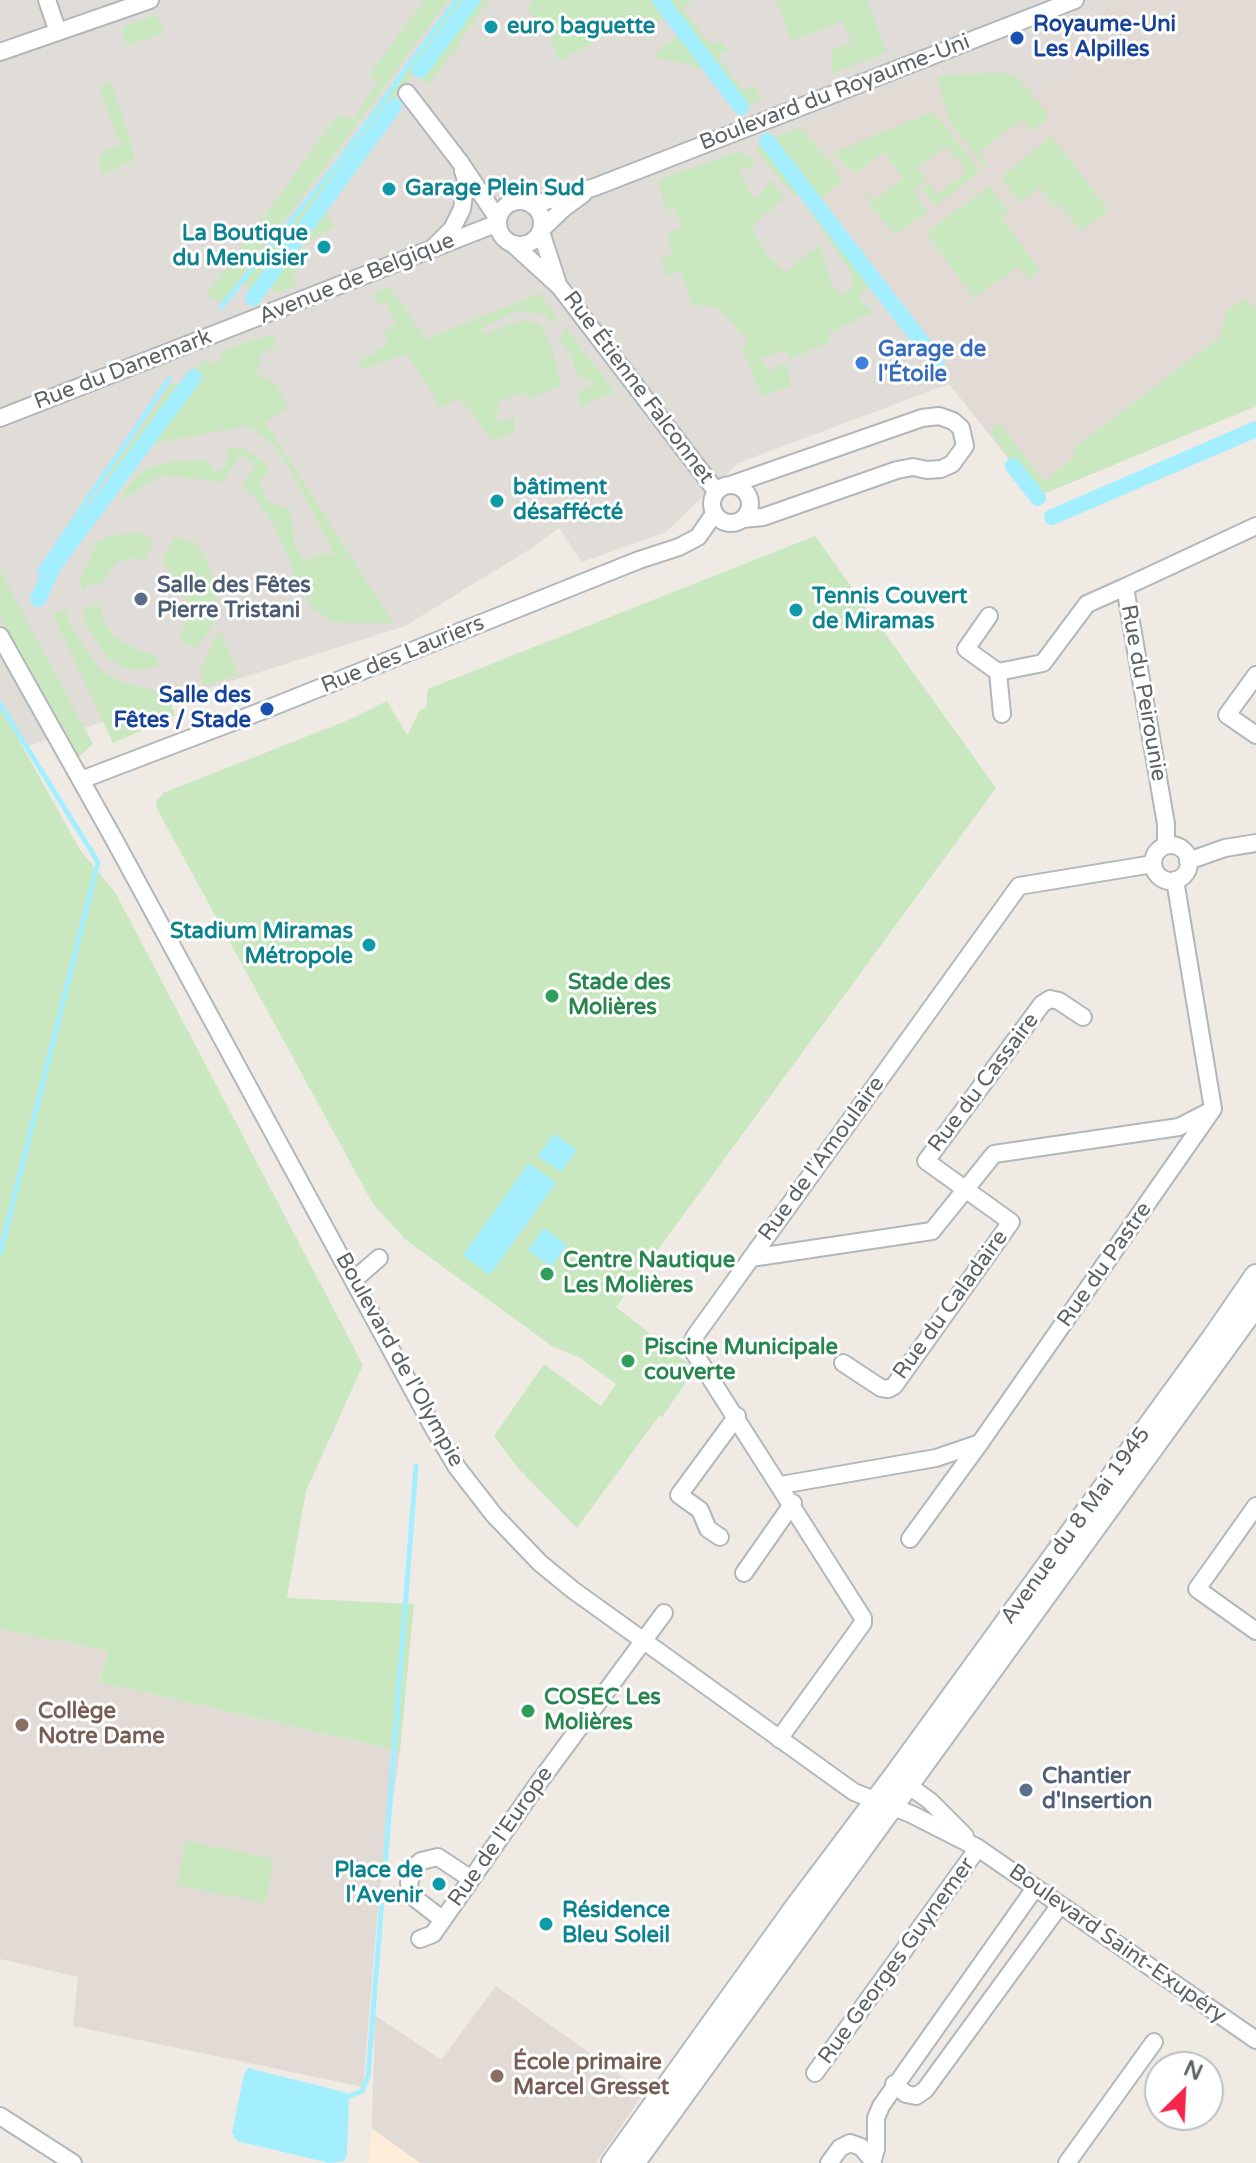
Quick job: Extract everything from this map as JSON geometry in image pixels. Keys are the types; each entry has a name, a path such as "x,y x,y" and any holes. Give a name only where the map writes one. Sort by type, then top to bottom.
{"main road":[{"name":"Avenue du 8 Mai 1945","path":"901,1781 1256,1276"},
{"name":"Avenue du 8 Mai 1945","path":"901,1781 1256,1304"},
{"path":"633,2163 901,1781"},
{"path":"613,2163 798,1905 884,1804"}],"street":[{"path":"47,0 58,32"},
{"path":"0,52 150,0"},
{"name":"Boulevard du Royaume-Uni","path":"532,205 595,187 1075,0"},
{"path":"407,93 460,162 498,221 500,232 511,243 527,245 541,230 541,215 525,202 510,203 483,184 460,162"},
{"path":"431,249 452,229 462,209 466,180 460,162"},
{"name":"Boulevard du Royaume-Uni","path":"541,230 564,208 595,187"},
{"path":"498,221 500,213 510,203"},
{"name":"Avenue de Belgique","path":"247,323 498,221"},
{"name":"Rue Étienne Falconnet","path":"541,230 559,286"},
{"name":"Avenue de Belgique","path":"467,236 511,243"},
{"name":"Rue Étienne Falconnet","path":"511,243 559,286 716,491"},
{"name":"Rue du Danemark","path":"0,418 247,323"},
{"path":"939,416 953,421 961,428 965,446 952,464 941,469 913,467 897,470 763,517 731,523 714,514 711,503 716,491 733,484 922,418 939,416"},
{"path":"733,484 744,489 750,502 743,519"},
{"name":"Rue des Lauriers","path":"81,780 639,560 679,547 698,537 714,514"},
{"name":"Rue du Peirounie","path":"1166,846 1166,824 1125,587 1256,526"},
{"path":"989,616 966,649 998,672 1043,663 1087,604 1125,587"},
{"name":"Boulevard de l'Olympie","path":"0,636 355,1279 434,1429 474,1492 540,1563 643,1642 854,1792 884,1804"},
{"path":"998,672 1002,714"},
{"path":"1256,675 1227,715 1256,735"},
{"path":"1188,861 1225,848 1256,843"},
{"path":"1166,846 1183,850 1188,861 1184,875 1175,880 1163,879 1154,870 1158,851 1166,846"},
{"name":"Rue de l'Amoulaire","path":"779,1739 863,1623 863,1618 692,1347 695,1336 1019,886 1153,864"},
{"path":"751,1258 932,1231 994,1154 1179,1127 1213,1109 1175,880"},
{"name":"Rue du Cassaire","path":"965,1188 926,1161 1042,1004 1050,999 1059,1001 1083,1017"},
{"name":"Rue du Pastre","path":"910,1539 1213,1109"},
{"name":"Rue du Caladaire","path":"843,1363 881,1388 894,1386 1011,1222 965,1188"},
{"path":"355,1279 379,1258"},
{"path":"720,1537 708,1529 700,1510 679,1495 737,1416"},
{"path":"781,1485 936,1458 980,1443"},
{"path":"744,1573 793,1503"},
{"path":"1256,1506 1197,1589 1256,1631"},
{"name":"Rue de l'Europe","path":"420,1939 433,1934 537,1785 664,1613"},
{"name":"Boulevard Saint-Exupéry","path":"901,1781 935,1806 978,1848 1256,2040"},
{"name":"Boulevard Saint-Exupéry","path":"884,1804 978,1848"},
{"name":"Rue Georges Guynemer","path":"815,2073 978,1848"},
{"path":"443,1920 410,1891 414,1867 421,1861 438,1857 471,1879"},
{"path":"872,2162 876,2118 894,2084 1035,1888"},
{"path":"894,2084 906,2094 916,2096 925,2090 1060,1905"},
{"path":"1067,2163 1154,2042"},
{"path":"0,2116 73,2163"},
{"path":"829,2163 840,2148 850,2143 861,2147 872,2162"}],"shaded area":[{"path":"0,0 1256,0 1256,406 1038,496 949,384 738,463 666,532 582,562 559,528 405,626 24,747 0,706"},
{"path":"1125,0 1256,0 1256,406 1038,496 768,140 929,75 1005,73 1018,77 1035,97 1070,71 1072,39 1069,25"},
{"path":"0,1629 108,1651 99,1682 400,1751 379,1896 363,2087 73,2026 78,1977 0,1959"},
{"name":"École primaire Marcel Gresset","path":"496,1986 644,2092 596,2163 420,2163 372,2128 375,2015 441,2060"},
{"path":"372,2129 420,2163 368,2163"}],"green space":[{"path":"425,0 448,0 221,303 206,295 337,116 354,119 378,82 369,74"},
{"path":"458,0 469,0 251,292 244,282 343,159"},
{"path":"476,0 489,0 458,47 427,85 419,76"},
{"path":"533,0 656,0 739,109 736,112 703,67 651,57 678,35 665,18 628,32 621,28 558,61 549,28 526,10"},
{"path":"662,0 692,0 683,9 711,45 720,40 728,50 718,57 743,90 754,85 762,100 744,108"},
{"path":"776,0 867,0 887,52 831,74 832,50 852,42 843,21 792,41"},
{"path":"157,15 164,33 127,46 121,27"},
{"path":"1005,73 1018,77 1047,113 1045,122 1033,131 1021,120 979,152 987,164 984,167 948,119 937,75"},
{"path":"110,82 131,140 120,143 99,86"},
{"path":"931,112 980,171 936,206 922,190 929,183 938,194 967,172 947,146 918,167 927,179 914,190 927,212 895,234 869,204 866,190 874,200 903,178 884,152 854,174 833,153"},
{"path":"800,127 829,159 843,181 816,202 769,139"},
{"path":"1052,136 1109,211 1080,231 1061,205 1055,208 1040,188 1019,203 1001,178"},
{"path":"130,141 135,159 103,175 98,159 107,149"},
{"path":"764,144 865,276 868,289 858,297 873,312 828,333 830,341 791,359 785,351 779,351 761,359 770,371 786,363 791,387 762,396 742,349 748,343 737,328 716,306 693,305 680,271 667,276 661,258 673,253 666,234 682,228 674,208 666,211 658,180 737,152 753,159 752,170 745,167 738,171 756,201 771,180 785,198 752,228 765,252 785,273 820,244 832,287 844,295 854,285 851,272 802,200 791,192 754,148"},
{"path":"989,186 1009,211 1001,217 1040,270 1028,279 1018,267 974,298 926,233"},
{"path":"323,208 335,227 303,245 300,250 306,264 292,275 296,285 277,293 266,284"},
{"path":"390,287 426,339 540,293 559,320 550,322 546,315 516,311 482,328 483,334 519,321 537,322 550,343 562,385 528,399 524,392 497,403 500,411 494,413 498,423 514,417 514,433 492,441 460,398 441,408 407,354 363,369 358,364 389,342 383,332 397,323 385,302 378,306 375,292"},
{"path":"1245,298 1256,310 1256,406 1038,496 989,431 1000,424 1044,481 1077,455 1073,449 1221,336 1227,310"},
{"path":"566,328 615,392 579,407 579,391 592,387 589,380 577,375 572,356 560,342"},
{"path":"272,334 277,345 258,357 262,364 255,369 263,380 269,376 289,407 265,422 394,624 332,622 311,606 277,531 254,496 241,487 256,464 241,455 223,482 161,475 123,500 124,490 146,468 175,461 207,460 216,472 227,466 227,449 242,447 270,470 260,481 266,501 290,510 295,546 306,562 321,553 335,556 296,479 274,445 248,426 149,444 111,481 107,477 171,384 177,385 204,360 214,365 220,362 222,351"},
{"path":"144,534 153,541 146,560 132,558 119,561 110,569 103,584 90,585 83,590 80,579 98,541 112,535"},
{"name":"Stade des Molières","path":"815,536 996,788 616,1307 695,1369 577,1528 517,1467 494,1436 544,1364 601,1406 616,1384 580,1358 552,1346 406,1240 373,1204 157,809 156,802 163,793 351,719 387,701 407,735 420,710 426,708 428,689"},
{"path":"176,537 194,542 207,560 214,583 217,609 213,627 194,650 180,639 186,601 179,583 161,560"},
{"path":"0,570 93,744 75,760 0,618"},
{"path":"100,604 103,619 113,635 132,648 155,655 159,666 127,669 109,659 85,625 83,610"},
{"path":"65,610 73,629 99,668 115,679 168,693 175,716 113,743 52,613"},
{"path":"219,631 239,674 203,686 200,670"},
{"path":"0,706 80,850 115,892 363,1365 306,1491 287,1598 414,1604 400,1751 99,1682 108,1651 0,1629"},
{"path":"186,1841 274,1859 265,1903 177,1885"}],"water":[{"path":"554,1134 577,1150 561,1172 538,1156"},
{"path":"529,1163 556,1183 490,1275 463,1255"},
{"path":"544,1228 567,1245 551,1267 528,1250"},
{"path":"248,2068 344,2092 349,2096 347,2155 344,2161 329,2163 237,2141 232,2132 244,2074"}],"waterway":[{"path":"221,307 340,160 456,0"},
{"path":"420,70 472,0"},
{"path":"660,0 741,107"},
{"path":"253,298 394,106"},
{"path":"767,141 937,362"},
{"path":"38,599 54,565 194,377"},
{"path":"39,572 169,379"},
{"path":"1052,517 1256,429"},
{"path":"1013,466 1038,498"},
{"path":"0,704 98,862 0,1254"},
{"path":"385,1867 416,1466"},
{"path":"349,2096 362,2091 368,2076 382,1900"}],"place":[{"name":"euro baguette","path":"491,27"},
{"name":"Royaume-Uni Les Alpilles","path":"1017,38"},
{"name":"Garage Plein Sud","path":"389,189"},
{"name":"La Boutique du Menuisier","path":"324,247"},
{"name":"Garage de l'Étoile","path":"862,363"},
{"name":"bâtiment désaffécté","path":"497,501"},
{"name":"Salle des Fêtes Pierre Tristani","path":"141,599"},
{"name":"Tennis Couvert de Miramas","path":"796,610"},
{"name":"Salle des Fêtes / Stade","path":"267,709"},
{"name":"Stadium Miramas Métropole","path":"369,945"},
{"name":"Stade des Molières","path":"552,996"},
{"name":"Centre Nautique Les Molières","path":"547,1274"},
{"name":"Piscine Municipale couverte","path":"628,1361"},
{"name":"COSEC Les Molières","path":"528,1711"},
{"name":"Collège Notre Dame","path":"22,1725"},
{"name":"Chantier d'Insertion","path":"1026,1790"},
{"name":"Place de l'Avenir","path":"439,1884"},
{"name":"Résidence Bleu Soleil","path":"546,1924"},
{"name":"École primaire Marcel Gresset","path":"497,2076"}]}
